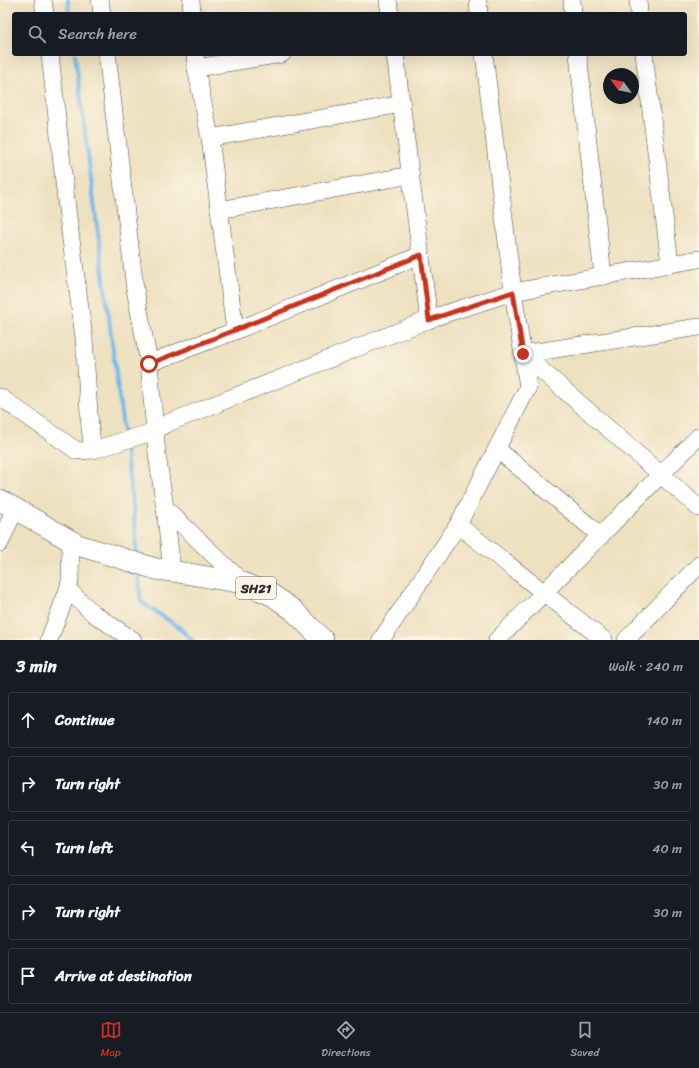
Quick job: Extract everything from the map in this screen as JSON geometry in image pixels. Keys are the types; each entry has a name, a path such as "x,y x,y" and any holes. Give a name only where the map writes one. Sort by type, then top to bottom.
{"main road":[{"name":"SH21","path":"8,504 75,543 164,570 243,583 272,596 293,610 323,640"}],"street":[{"path":"43,0 45,12"},
{"path":"100,0 102,12"},
{"path":"192,0 192,12"},
{"path":"388,0 390,12"},
{"path":"478,0 479,12"},
{"path":"572,0 573,12"},
{"path":"638,0 639,12"},
{"path":"50,56 67,209 84,338 90,428 85,450"},
{"path":"107,56 135,289 149,364 152,431 164,508 164,570"},
{"path":"235,330 210,138 196,61 257,56"},
{"path":"395,56 429,320"},
{"path":"381,640 458,525 528,387 513,292 484,56"},
{"path":"578,56 603,276"},
{"path":"644,56 670,264"},
{"path":"210,138 402,104"},
{"path":"219,210 411,176"},
{"path":"149,364 421,255"},
{"path":"0,397 85,450 152,431 175,420 429,320 513,292 699,258"},
{"path":"523,354 699,327"},
{"path":"523,354 699,508"},
{"path":"497,640 699,436"},
{"path":"497,449 601,536"},
{"path":"0,543 8,504"},
{"path":"164,508 243,583"},
{"path":"458,525 604,640"},
{"path":"49,640 68,590 75,543"},
{"path":"626,640 699,565"},
{"path":"68,590 98,616 133,640"}],"waterway":[{"path":"68,0 69,12"},
{"path":"75,56 124,436"},
{"path":"125,445 134,516 137,558"},
{"path":"138,570 141,602 177,626 192,640"}],"route":[{"path":"149,364 421,255 429,320 513,292 523,354"}]}
